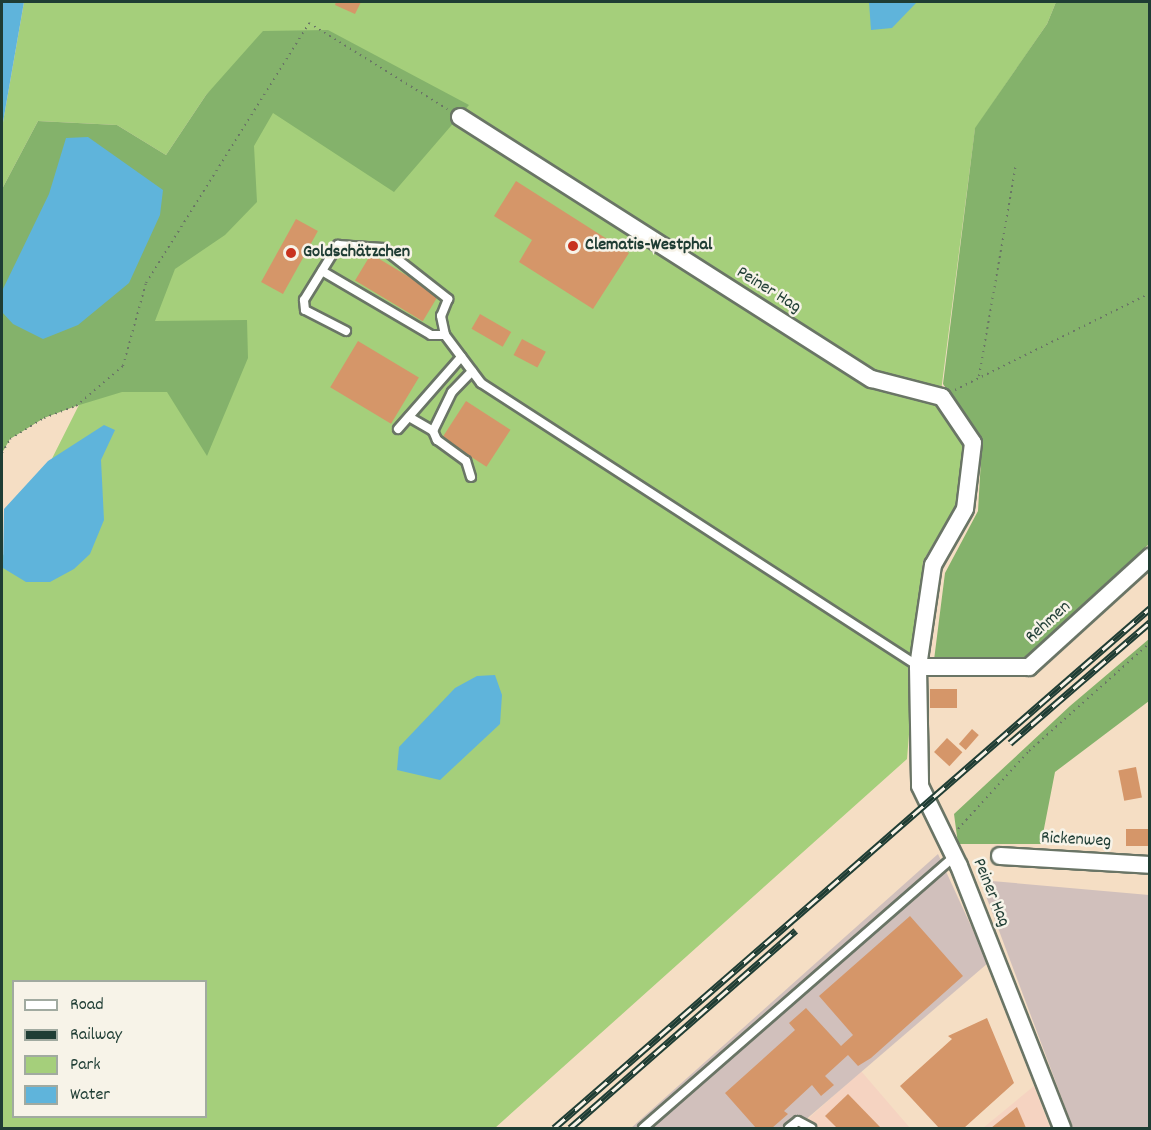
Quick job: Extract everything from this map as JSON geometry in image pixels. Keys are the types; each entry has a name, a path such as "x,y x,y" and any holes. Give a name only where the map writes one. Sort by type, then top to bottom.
{"street":[{"name":"Peiner Hag","path":"460,117 872,379 942,397 973,443 965,509 933,565 918,666 920,786 957,862 1062,1128"},
{"name":"Rehmen","path":"918,666 1029,667 1149,557"},
{"name":"Rickenweg","path":"1000,856 1149,865"}],"lane":[{"path":"346,331 305,310 304,300 338,245 383,248 448,299 441,316 445,335 481,383 531,418 918,666"},
{"path":"322,272 431,335 445,335"},
{"path":"398,429 461,357"},
{"path":"433,431 452,392 472,371"},
{"path":"409,417 433,431 438,440 466,461 471,477"},
{"path":"646,1128 957,862"},
{"path":"789,1128 798,1121 811,1128"}],"path":[{"path":"2,453 10,439 44,418 76,406 123,366 146,283 309,23 460,117"},
{"path":"979,376 1016,165"},
{"path":"942,397 979,376 1149,293"},
{"path":"946,842 1029,751 1149,643"},
{"path":"957,862 1000,856"}],"shaded area":[{"path":"938,854 988,963 796,1128 631,1128"},
{"path":"980,880 1149,895 1149,1128 1073,1128"},
{"path":"861,1071 910,1128 796,1128 810,1117"},
{"path":"1034,1086 1050,1128 983,1128"}],"green space":[{"path":"24,2 1056,2 1047,24 975,129 939,407 965,447 956,506 923,561 907,759 495,1128 2,1128 2,558 261,43 206,95 166,155 117,125 38,121 2,189 2,128"},
{"path":"1056,2 1149,2 1149,544 1030,659 934,660 945,573 978,511 982,442 943,384 975,128 1047,24"},
{"path":"328,30 469,105 394,192 273,113 254,146 257,202 225,235 175,269 155,321 247,320 248,358 207,456 167,392 122,392 76,406 44,418 10,439 2,453 2,189 38,121 117,125 166,155 206,95 263,31"},
{"path":"1149,639 1149,701 1055,772 1041,844 958,844 954,814 1070,706"}],"water":[{"path":"2,2 24,2 2,128"},
{"path":"869,2 917,2 892,28 871,30"},
{"path":"88,137 163,190 160,215 129,283 78,325 43,339 13,324 2,312 2,291 49,194 66,138"},
{"path":"104,425 115,430 101,460 104,520 90,554 74,569 50,582 26,582 3,568 4,509 48,461"},
{"path":"495,675 502,695 500,724 440,780 397,770 399,747 455,688 477,676"}],"building":[{"path":"336,2 361,2 355,14 335,5"},
{"name":"Clematis-Westphal","path":"516,181 629,253 593,309 519,262 532,240 494,216"},
{"path":"296,219 318,231 283,294 261,282"},
{"path":"371,254 439,295 423,321 355,281"},
{"path":"480,314 511,332 503,347 472,329"},
{"path":"522,339 546,352 537,368 514,355"},
{"path":"358,341 419,378 391,424 330,387"},
{"path":"466,401 510,430 486,467 442,438"},
{"path":"930,689 957,689 957,708 930,708"},
{"path":"972,729 979,735 966,750 959,744"},
{"path":"947,738 962,752 949,766 934,752"},
{"path":"1136,767 1142,797 1124,801 1118,770"},
{"path":"1126,829 1150,829 1150,846 1126,846"},
{"path":"910,916 963,976 871,1058 858,1066 848,1055 825,1076 834,1085 821,1096 812,1085 784,1111 788,1114 772,1128 756,1128 725,1093 795,1030 789,1023 806,1008 841,1046 853,1035 819,996"},
{"path":"987,1018 1014,1083 964,1128 939,1128 900,1086 952,1039 948,1036"},
{"path":"848,1094 881,1128 837,1128 825,1116"},
{"path":"1017,1107 1026,1128 991,1128"}],"railway":[{"path":"554,1128 1150,608"},
{"path":"1010,743 1150,622"},
{"path":"570,1128 796,930"}],"place":[{"name":"Clematis-Westphal","path":"573,246"},
{"name":"Goldschätzchen","path":"291,253"}]}
